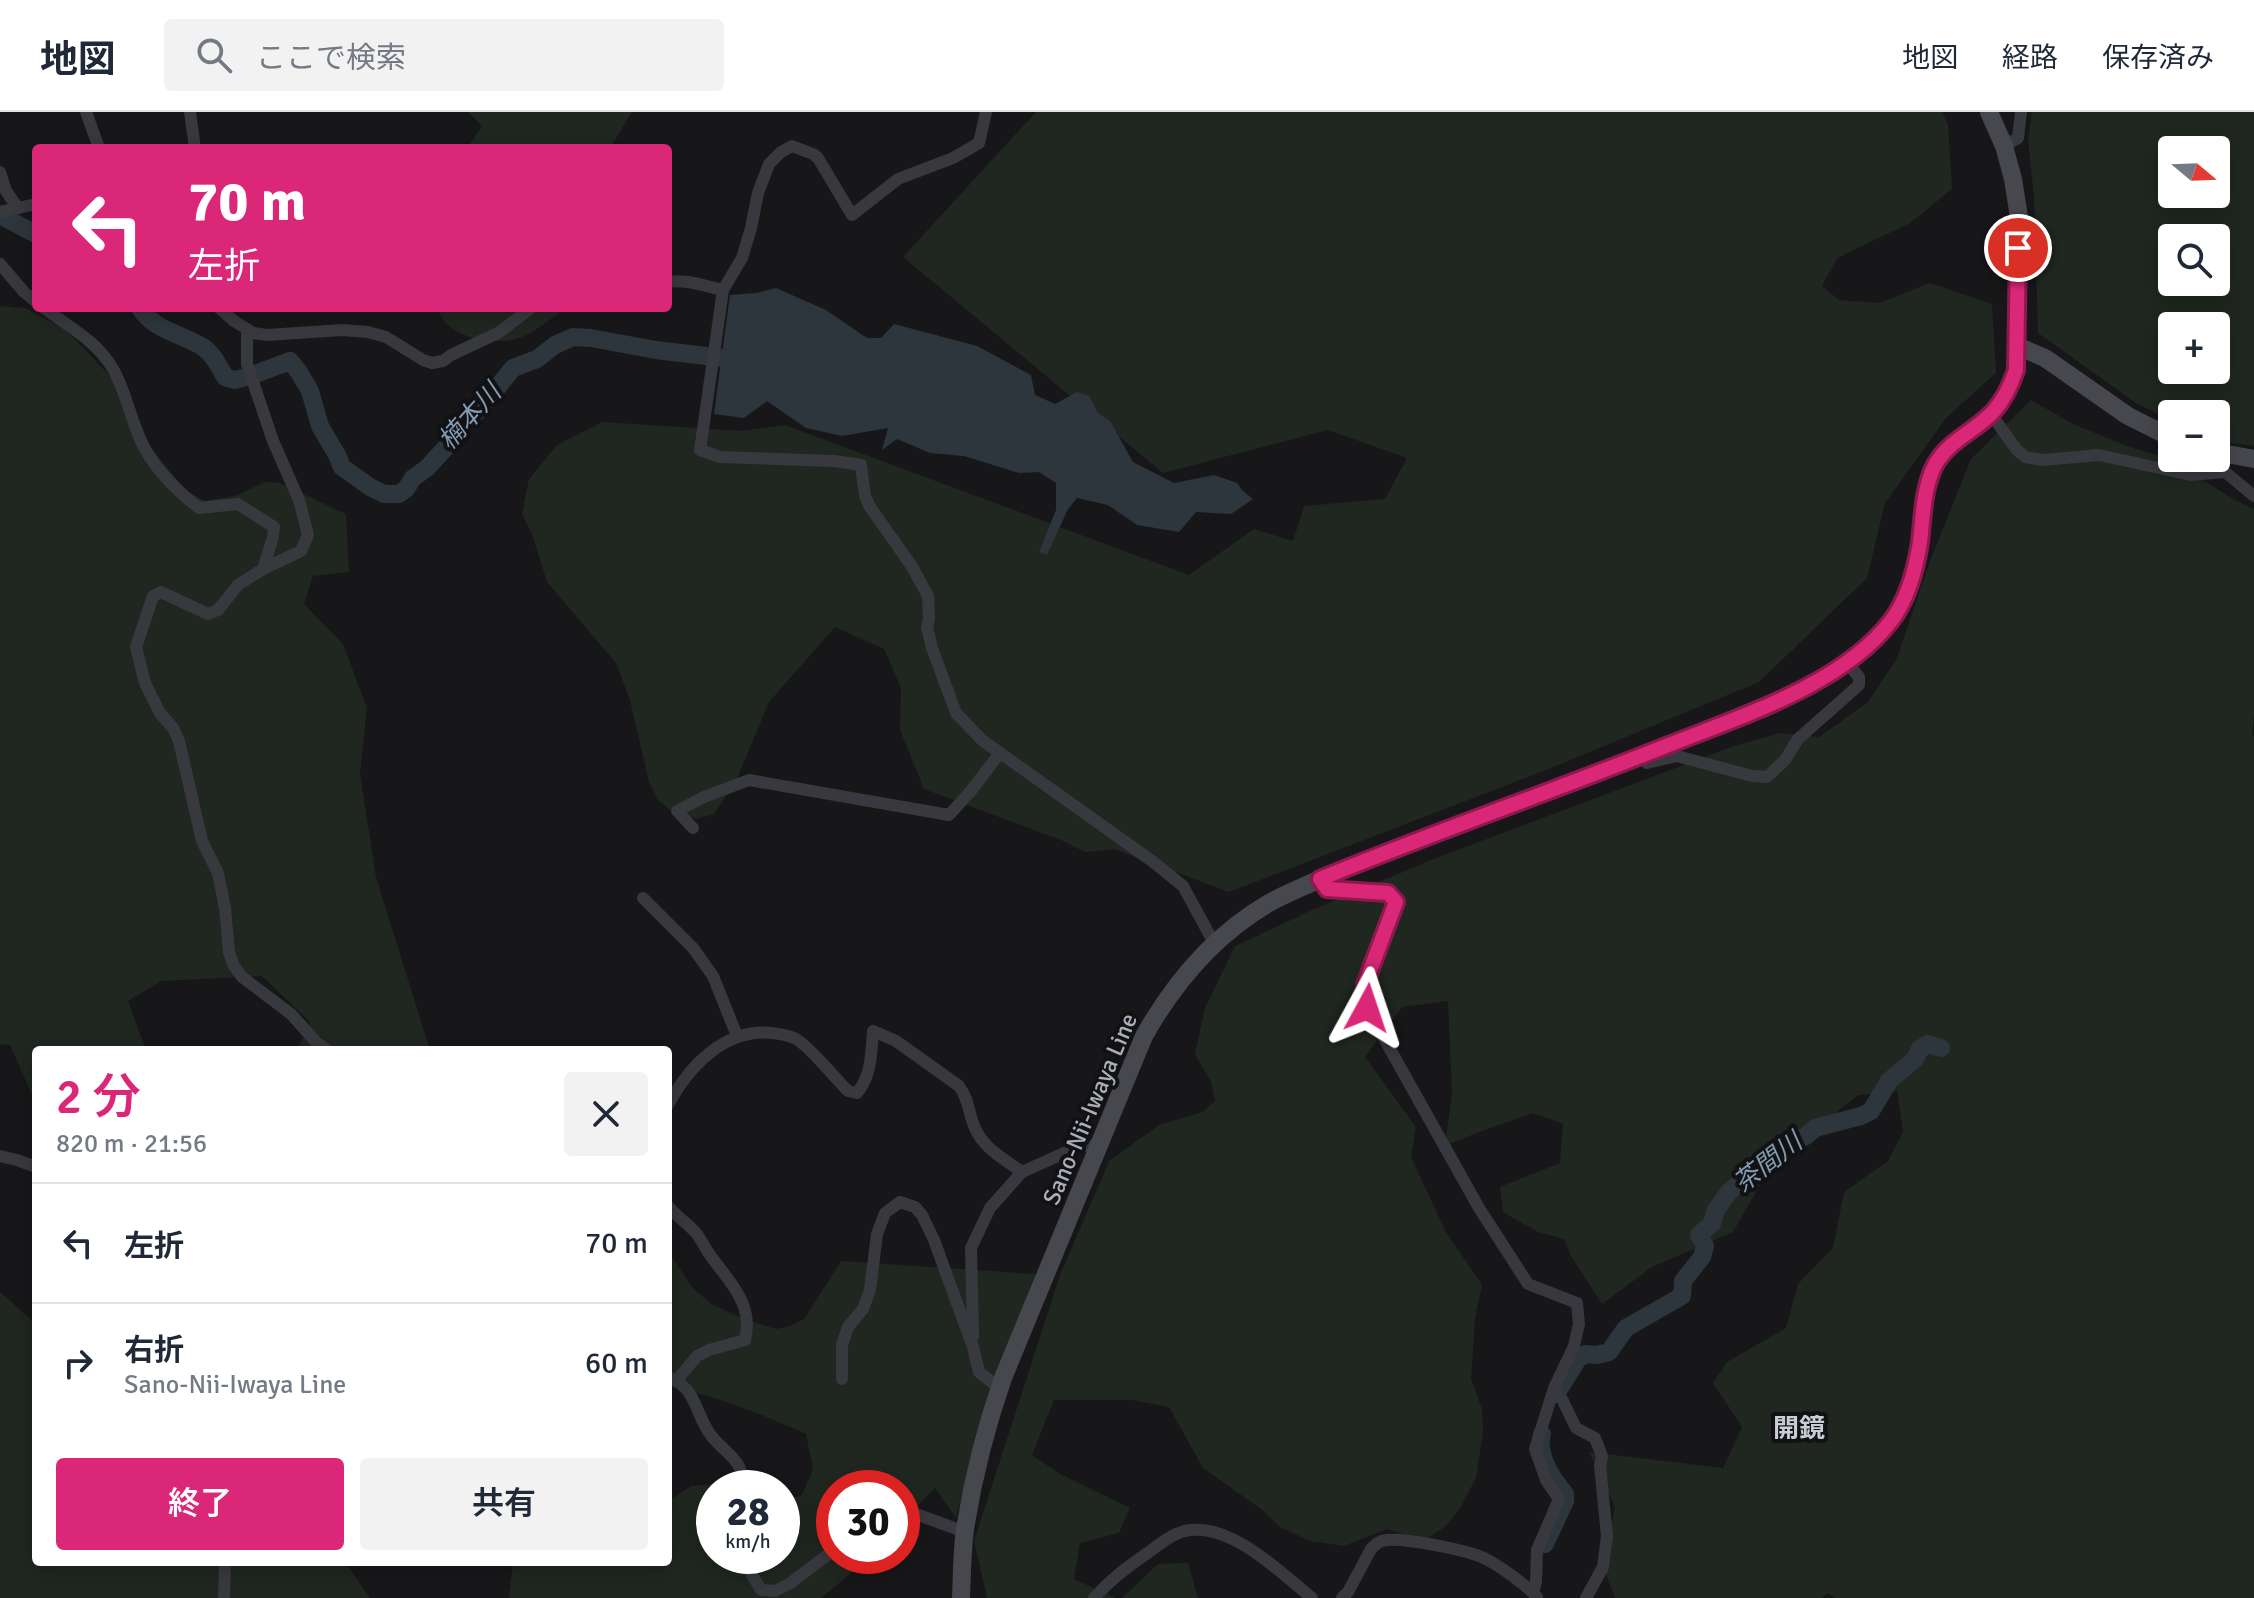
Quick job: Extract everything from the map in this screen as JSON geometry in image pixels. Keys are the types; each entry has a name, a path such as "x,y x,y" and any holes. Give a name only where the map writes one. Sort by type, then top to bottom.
{"main road":[{"name":"Sano-Nii-Iwaya Line","path":"961,1598 965,1532 987,1425 1021,1331 1144,1036 1182,977 1214,943 1272,901 1320,879 1766,706 1847,663 1892,620 1903,602 1917,556 1923,504 1934,467 1952,443 1991,414 2010,386 2016,370 2019,217 2004,146 1989,112"},
{"path":"2017,346 2045,358 2128,416 2158,431"},
{"path":"2230,455 2254,459"}],"street":[{"path":"86,112 98,144"},
{"path":"190,112 194,144"},
{"path":"986,112 979,143 953,158 898,179 852,215 813,154 792,146 769,164 758,193 742,258 723,290 700,450 720,457 834,461 861,465 865,496 870,507 911,565 928,596 927,627 956,713 982,740 1183,886 1214,943"},
{"path":"2004,146 2018,138 2021,112"},
{"path":"0,172 6,191 18,208"},
{"path":"0,212 32,205"},
{"path":"0,264 32,299"},
{"path":"672,282 723,290"},
{"path":"50,312 77,330 107,360 114,370 145,449 180,493 199,508 238,504 274,527 263,569"},
{"path":"224,312 253,333 267,335 342,330 368,332 386,337 432,363 443,361 498,333 526,312"},
{"path":"247,329 247,364 273,441 299,500 308,535 301,551 238,585 218,610 208,614 161,592 153,596 136,647 145,683 179,741 202,841 218,873 229,952 234,966 242,977 291,1014 322,1046"},
{"path":"1991,414 2025,457 2043,460 2099,455 2191,475 2225,472 2254,496"},
{"path":"1641,756 1647,763 1677,756 1752,776 1767,777 1785,760 1798,739 1859,685 1859,677 1847,663"},
{"path":"693,828 677,811 749,780 949,815 1000,753"},
{"path":"1320,879 1327,889 1388,893 1396,902 1365,984 1367,1008 1479,1208 1528,1284 1577,1303 1579,1324 1574,1346 1535,1449 1546,1480 1559,1499 1537,1550 1535,1595"},
{"path":"643,898 693,948 713,976 737,1036"},
{"path":"672,1099 687,1076 710,1052 737,1036 756,1031 798,1039 848,1091 857,1093 864,1085 870,1066 873,1031 896,1041 959,1086 967,1096 978,1135 991,1150 1022,1172"},
{"path":"973,1347 971,1248 990,1208 1022,1172 1082,1145 1099,1148"},
{"path":"0,1156 32,1166"},
{"path":"842,1379 842,1345 848,1327 863,1309 870,1290 877,1234 885,1213 900,1202 915,1207 922,1215 973,1347 979,1372 999,1388"},
{"path":"672,1210 697,1234 737,1289 748,1329 745,1340 697,1356 672,1379"},
{"path":"672,1379 682,1382 709,1434 737,1461 741,1470"},
{"path":"1558,1392 1576,1428 1595,1438 1602,1456 1600,1466 1607,1536 1603,1567 1586,1598"},
{"path":"920,1516 965,1532"},
{"path":"1094,1598 1111,1578 1173,1535 1189,1530 1227,1536 1258,1553 1312,1598"},
{"path":"1342,1598 1371,1549 1383,1540 1400,1540 1470,1553 1485,1559 1535,1595"},
{"path":"752,1574 761,1590 775,1591 816,1564"},
{"path":"224,1598 225,1566"}],"shaded area":[{"path":"468,112 632,112 612,144 470,144 482,126"},
{"path":"1036,112 1942,112 1948,125 1952,189 1910,223 1837,258 1822,286 1839,300 1880,303 1930,283 1992,304 1996,373 1946,418 1885,503 1867,578 1759,682 1551,768 1229,892 1114,849 1085,852 1061,840 924,789 900,730 901,688 884,649 835,627 769,702 735,783 714,814 696,819 672,811 659,801 649,782 630,700 616,663 547,582 532,534 522,514 529,479 557,445 603,422 741,431 785,425 1189,575 1254,529 1293,541 1304,506 1385,499 1407,458 1328,430 1163,473 903,257"},
{"path":"2032,112 2254,112 2254,446 2230,443 2230,400 2158,400 2158,414 2136,403 2038,333 2034,197 2028,140"},
{"path":"776,288 826,310 867,338 881,338 894,324 977,346 1031,375 1035,395 1055,404 1077,392 1089,396 1098,413 1110,421 1133,462 1174,483 1214,475 1237,483 1253,499 1231,514 1196,512 1179,532 1137,525 1108,505 1077,498 1068,509 1047,555 1039,552 1056,510 1056,483 1039,472 1019,473 964,456 930,453 897,439 882,450 888,428 842,436 806,428 767,401 744,418 714,414 730,295"},
{"path":"0,306 25,308 65,329 128,395 150,446 185,490 205,501 235,496 265,482 280,483 346,514 349,572 313,576 304,604 343,644 367,708 360,774 376,877 429,1046 299,1046 310,1022 262,976 161,981 128,1001 145,1046 32,1046 32,1095 10,1045 0,1044"},
{"path":"439,312 560,312 524,336 506,341 473,338 454,330"},
{"path":"2031,400 2073,424 2158,455 2158,472 2191,472 2254,509 2254,1598 1835,1598 1827,1593 1822,1598 1615,1598 1603,1567 1615,1507 1589,1452 1723,1468 1742,1427 1713,1383 1727,1362 1786,1328 1798,1284 1833,1248 1844,1192 1888,1161 1903,1132 1897,1091 1858,1095 1806,1136 1761,1183 1733,1232 1652,1267 1602,1304 1571,1256 1564,1239 1538,1232 1503,1212 1500,1187 1560,1163 1563,1124 1533,1113 1445,1146 1452,1093 1448,1001 1402,1007 1365,1057 1416,1127 1411,1157 1446,1232 1482,1285 1475,1318 1471,1379 1482,1409 1483,1432 1476,1478 1460,1508 1446,1526 1428,1538 1387,1529 1344,1546 1310,1541 1280,1527 1261,1509 1203,1468 1169,1407 1132,1400 1054,1400 1032,1455 1060,1474 1130,1508 1119,1533 1080,1543 1074,1579 1116,1598 987,1598 974,1541 1060,1275 1109,1161 1159,1125 1203,1112 1215,1101 1211,1082 1195,1054 1205,1008 1235,946 1436,858 1734,746 1780,733 1819,737 1868,702 1897,658 1930,561 1971,459"},
{"path":"672,1257 692,1287 711,1304 776,1329 791,1326 805,1318 841,1261 1036,1274 990,1393 956,1518 935,1488 920,1503 920,1470 816,1470 816,1574 850,1574 821,1598 509,1598 513,1566 672,1566 672,1499 696,1486 696,1574 800,1574 800,1496 813,1469 806,1434 706,1395 672,1387"},
{"path":"0,1292 32,1320 32,1566 348,1566 370,1598 0,1598"},
{"path":"1188,1563 1198,1598 1122,1598 1158,1564"}],"waterway":[{"name":"楠本川","path":"7,219 32,232"},
{"name":"楠本川","path":"143,312 160,327 205,349 225,377 234,380 243,378"},
{"name":"楠本川","path":"258,373 290,361 310,391 320,426 342,467 384,494 399,494 449,444 459,425 479,410 513,368 537,359 555,345 573,337 731,359"},
{"name":"茶間川","path":"1556,1394 1578,1359 1585,1354 1609,1352 1626,1328 1682,1296 1683,1281 1702,1257 1705,1246 1699,1235 1712,1223 1716,1210 1729,1192 1776,1151 1815,1128 1871,1111 1889,1081 1915,1059 1920,1049 1928,1044 1941,1048"},
{"name":"茶間川","path":"1542,1434 1543,1458 1565,1494 1565,1501 1545,1544"}],"district":[{"name":"開鏡","path":"1799,1429"}],"route":[{"path":"1367,1008 1365,984 1396,902 1388,893 1327,889 1320,879 1766,706 1847,663 1892,620 1903,602 1911,579 1923,504 1934,467 1945,450 1991,414 2001,402 2016,370 2018,248"}]}
